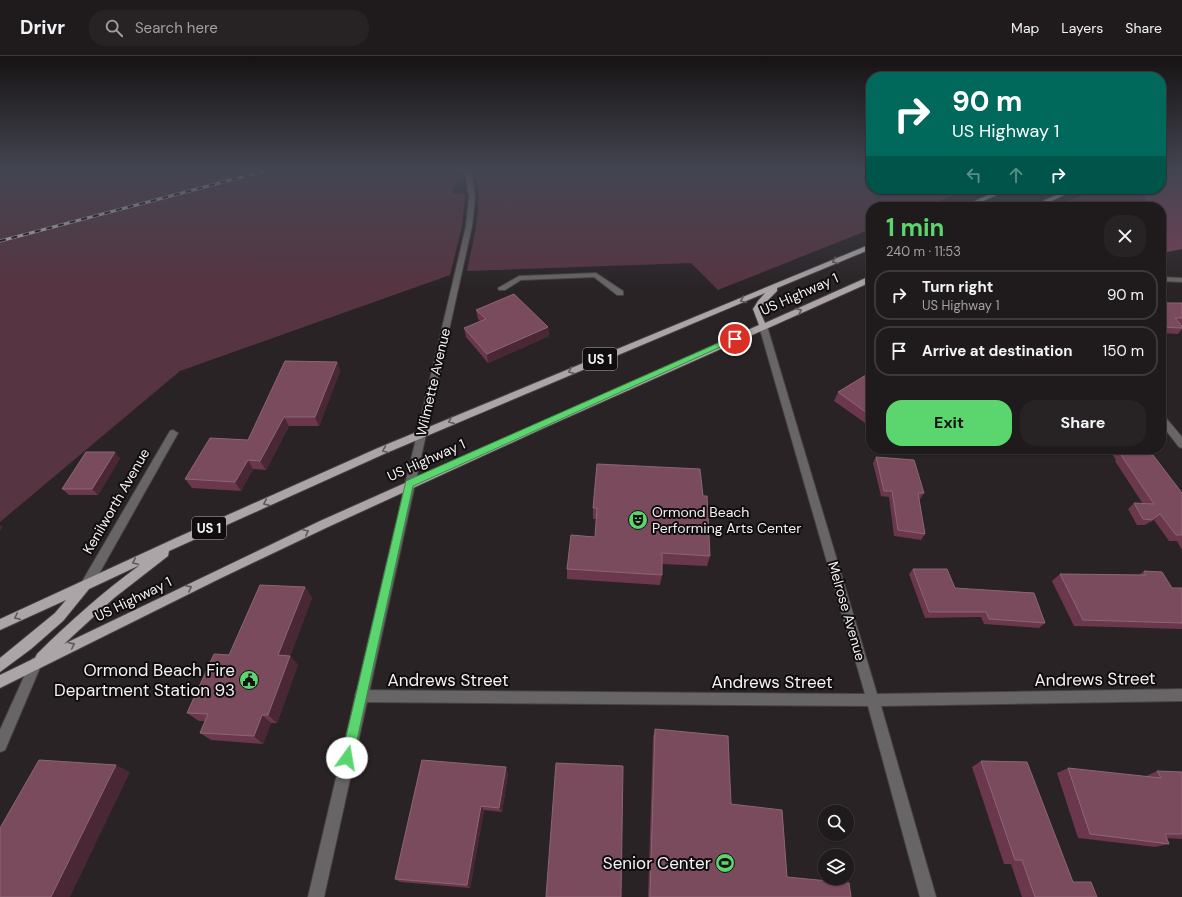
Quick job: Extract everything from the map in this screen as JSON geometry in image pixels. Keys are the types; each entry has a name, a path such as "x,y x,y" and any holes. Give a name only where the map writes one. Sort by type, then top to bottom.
{"main road":[{"name":"US Highway 1","path":"0,625 180,541 420,434 866,248"},
{"name":"US Highway 1","path":"0,682 212,576 409,484 866,281"},
{"path":"763,326 756,313 758,305 779,285"},
{"path":"36,663 72,627 110,594 180,541"},
{"path":"0,666 27,646 59,617 87,584"}],"street":[{"name":"Wilmette Avenue","path":"316,897 420,434 469,226 471,210"},
{"path":"502,288 519,278 596,275 620,292"},
{"path":"1166,279 1182,280"},
{"name":"Melrose Avenue","path":"763,326 873,700 928,897"},
{"path":"1166,424 1182,444"},
{"name":"Kenilworth Avenue","path":"87,584 172,433"},
{"path":"0,745 36,663"},
{"name":"Andrews Street","path":"361,696 873,700 1182,695"}],"shaded area":[{"path":"0,210 464,210 462,226 450,275 180,371 0,522"},
{"path":"478,210 866,210 866,231 718,290 691,263 467,271"},
{"path":"1166,210 1182,210 1182,249 1166,252"}],"building":[{"path":"514,294 548,327 487,354 464,328 486,319 476,310"},
{"path":"1166,303 1182,303 1182,318 1175,318 1182,328 1166,327"},
{"path":"285,361 337,362 315,417 284,417 260,461 248,460 235,482 185,479 210,438 248,440"},
{"path":"866,375 866,412 838,392"},
{"path":"86,452 115,452 92,489 62,489"},
{"path":"1122,454 1153,455 1182,493 1182,535 1176,535 1160,514 1152,520 1143,519 1134,503 1154,504 1121,455 1123,455"},
{"path":"876,457 914,460 924,493 918,493 925,534 898,530 892,491 884,491"},
{"path":"597,464 700,469 703,496 707,496 710,556 662,553 662,575 567,569 571,535 595,537 597,508 593,508"},
{"path":"913,569 947,569 955,588 1034,593 1045,623 989,619 986,612 929,612"},
{"path":"1144,571 1162,572 1172,588 1182,588 1182,623 1083,620 1060,574 1146,575"},
{"path":"260,585 305,587 278,655 290,656 268,715 262,715 254,736 200,733 208,714 187,713 214,654 229,655"},
{"path":"655,729 728,736 731,804 782,810 787,877 818,880 818,885 849,885 851,897 650,897"},
{"path":"39,760 116,765 51,897 0,897 0,828"},
{"path":"422,760 506,767 499,808 481,806 467,885 395,879"},
{"path":"981,761 1027,762 1073,882 1091,882 1097,897 1035,897 1022,860 1015,860"},
{"path":"556,763 623,766 621,897 546,897"},
{"path":"1068,768 1161,778 1157,771 1182,772 1182,834 1165,834 1169,844 1090,834"}],"railway":[{"path":"0,241 116,210"}],"place":[{"name":"Ormond Beach Performing Arts Center","path":"638,520"},
{"name":"Ormond Beach Fire Department Station 93","path":"249,680"},
{"name":"Senior Center","path":"725,863"}],"route":[{"path":"347,758 409,484 735,339"}]}
